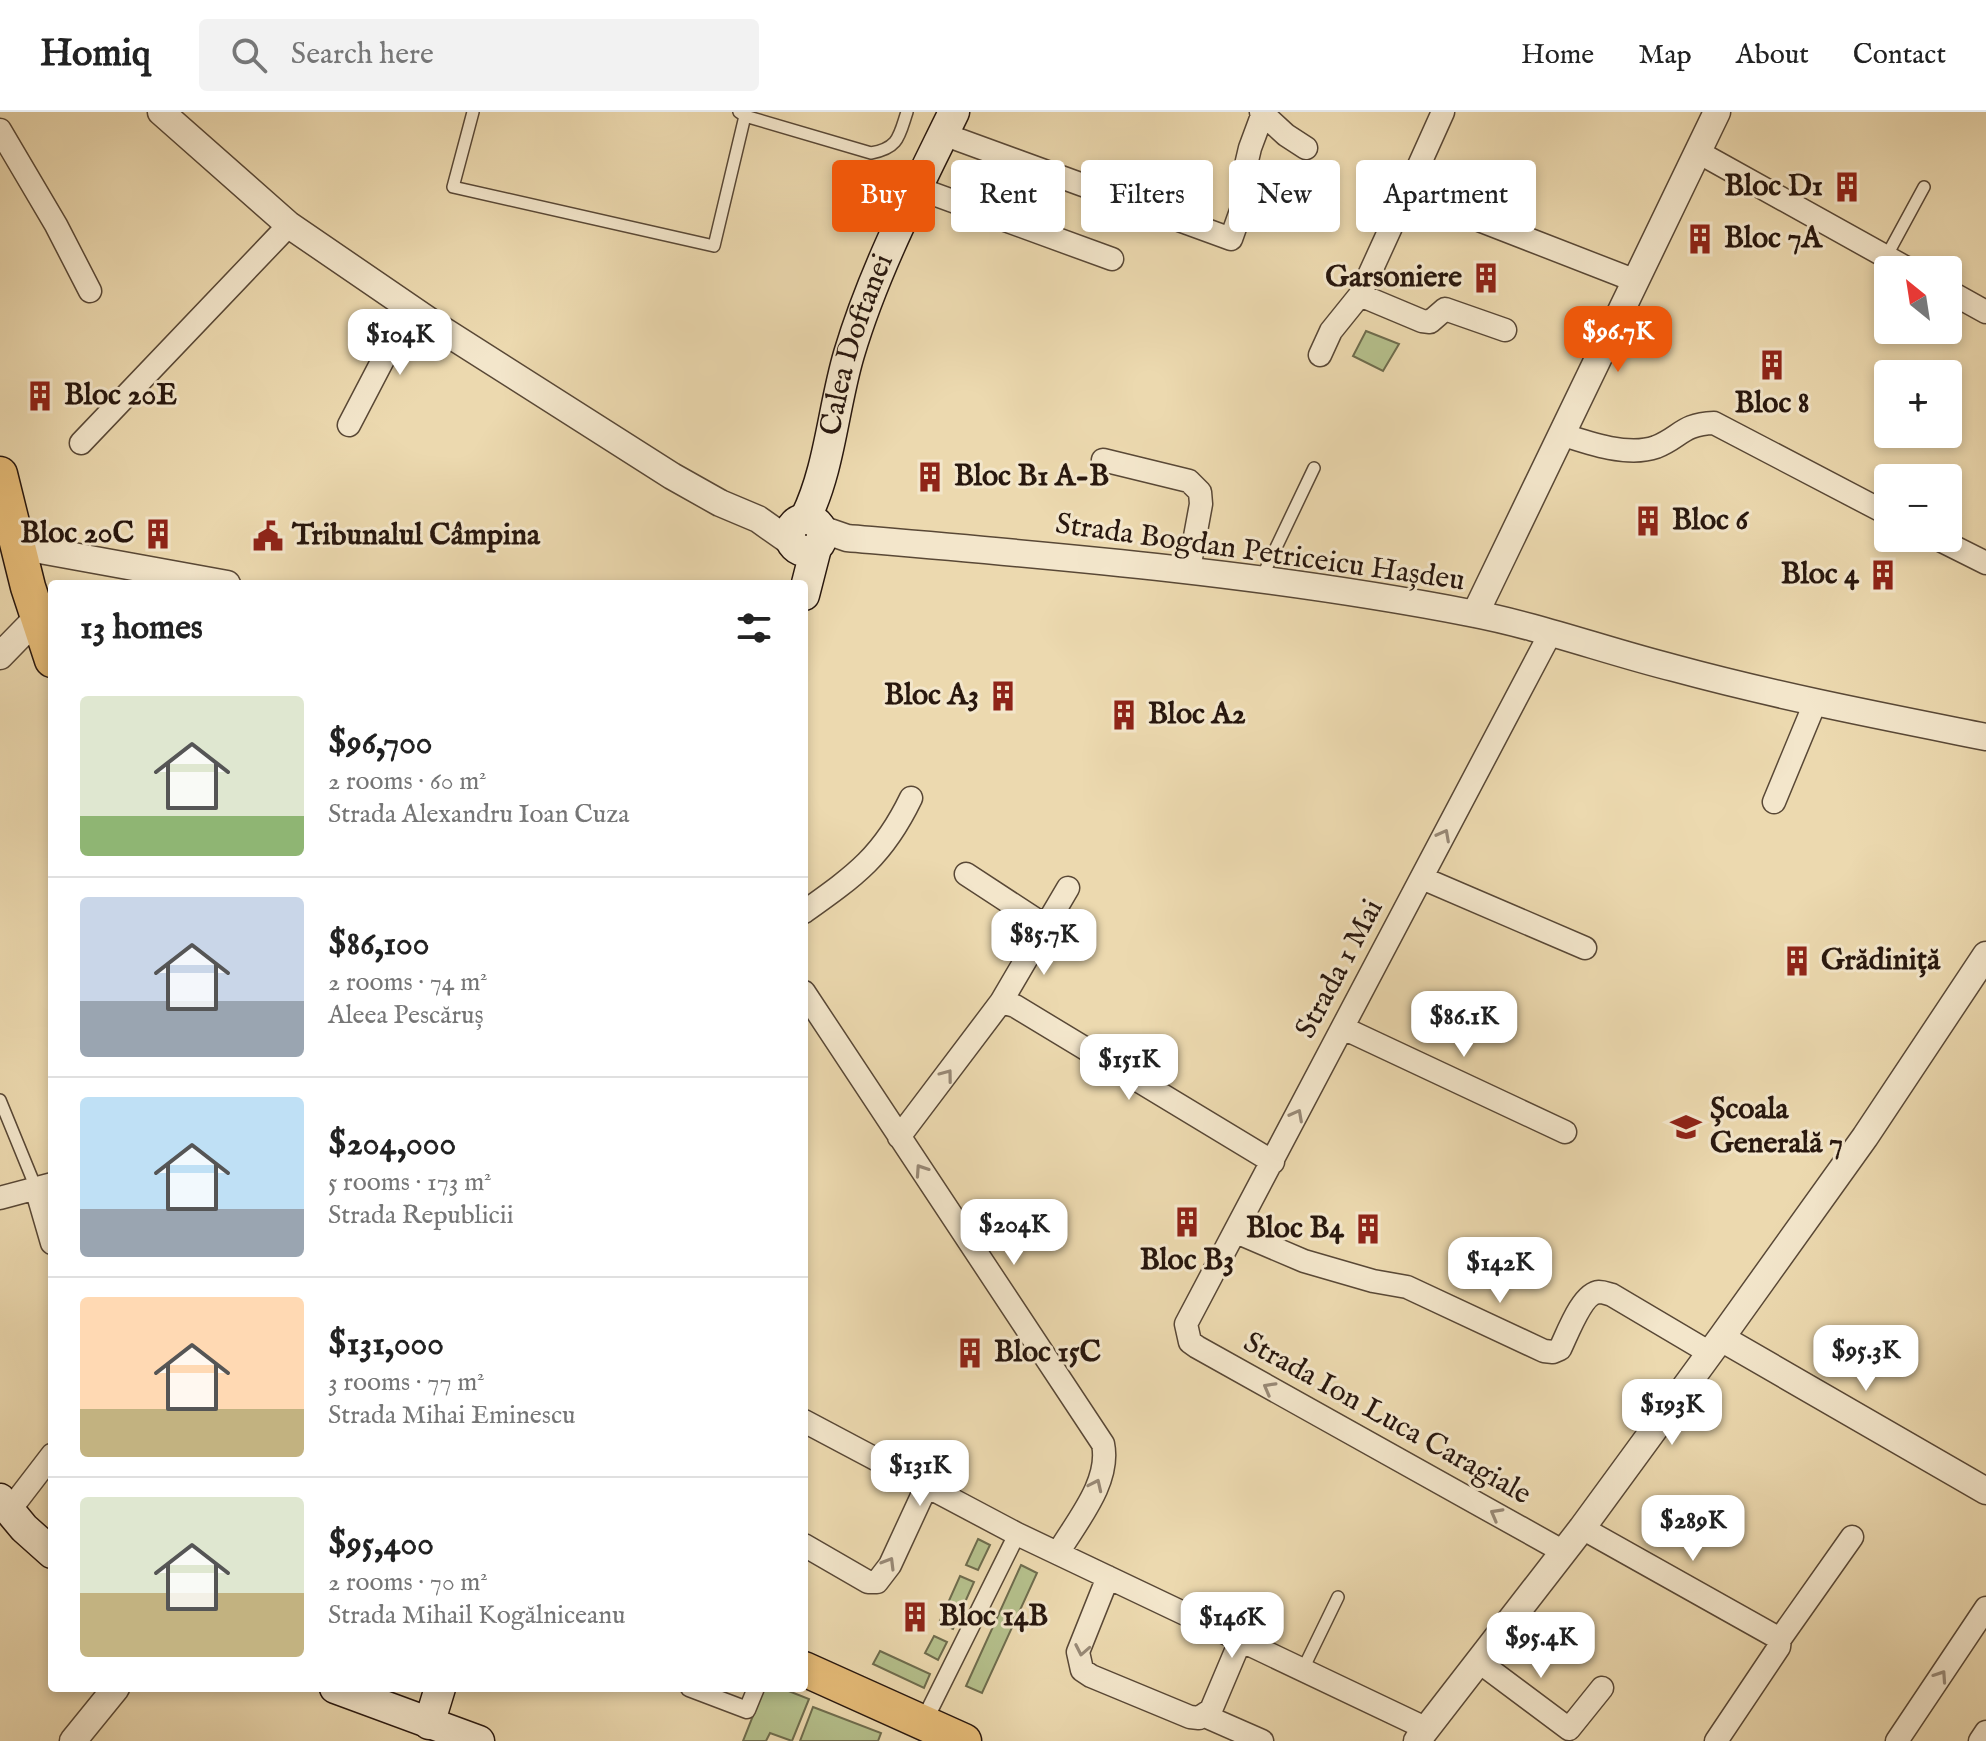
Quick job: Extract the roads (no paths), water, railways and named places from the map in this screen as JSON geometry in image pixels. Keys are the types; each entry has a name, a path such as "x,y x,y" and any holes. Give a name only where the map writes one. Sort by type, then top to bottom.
{"main road":[{"name":"Calea Doftanei","path":"930,160 948,123"},
{"name":"Calea Doftanei","path":"806,580 835,406 849,353 897,232"},
{"path":"0,474 37,618 48,649"},
{"name":"Calea Doftanei","path":"789,580 813,531"},
{"path":"5,1505 48,1549"},
{"path":"808,1671 964,1741"},
{"path":"343,1692 426,1732 479,1741"},
{"path":"426,1732 439,1692"}],"street":[{"name":"Strada Bogdan Petriceicu Hașdeu","path":"161,112 289,225 410,308 696,491 758,519 813,531 1189,569 1475,614 1675,669 1815,703 1986,737"},
{"path":"1421,160 1443,112"},
{"path":"1475,614 1717,112"},
{"path":"948,123 1231,239 1247,194 1246,165 1262,113 1306,148"},
{"path":"0,130 56,225 90,291"},
{"path":"1698,152 1884,256"},
{"path":"935,195 1112,259"},
{"path":"81,443 289,225"},
{"path":"1320,355 1331,331 1360,295 1389,232"},
{"path":"1510,232 1636,281"},
{"path":"1360,295 1422,321 1430,322 1445,309 1505,330"},
{"path":"1962,299 1986,312"},
{"path":"349,425 410,308"},
{"path":"1561,434 1628,450 1643,450 1663,443 1688,426 1714,423 1874,507"},
{"path":"1103,460 1189,481 1200,492 1201,504 1189,569"},
{"path":"18,546 205,580"},
{"path":"1962,551 1986,563"},
{"path":"0,656 37,618"},
{"name":"Strada 1 Mai","path":"1187,1333 1190,1314 1550,634"},
{"path":"1774,802 1815,703"},
{"path":"808,909 877,855 896,829 911,798"},
{"path":"966,874 1047,927"},
{"path":"1422,878 1585,948"},
{"path":"899,1137 1001,1002 1068,888"},
{"path":"808,1423 1017,1534 1303,1669 1421,1734 1564,1552 1716,1346 1874,1124 1986,955"},
{"path":"808,998 1103,1444 1105,1457 1101,1477 1058,1553"},
{"path":"1001,1002 1015,1006 1273,1162"},
{"path":"1343,1028 1565,1132"},
{"path":"0,1198 44,1186 48,1214"},
{"path":"1236,1232 1304,1261 1373,1281 1407,1287 1544,1351 1560,1349 1589,1296 1598,1292 1612,1295 1716,1346 1986,1491"},
{"name":"Strada Ion Luca Caragiale","path":"1187,1333 1190,1342 1197,1347 1564,1552"},
{"path":"5,1505 48,1459"},
{"path":"808,1547 868,1582 877,1582 890,1565 927,1485"},
{"path":"1582,1528 1780,1639"},
{"path":"923,1723 1017,1534"},
{"path":"1716,1741 1779,1647 1780,1639 1852,1537"},
{"path":"1108,1577 1078,1652 1082,1670 1190,1717 1205,1716 1262,1741"},
{"path":"1897,1741 1978,1638 1986,1608"},
{"path":"1205,1716 1211,1710 1241,1639"},
{"path":"1478,1661 1569,1729 1602,1688"},
{"path":"73,1741 113,1692"},
{"path":"700,1692 747,1710 754,1692"},
{"path":"1980,1741 1986,1732"}],"lane":[{"path":"473,112 453,187 714,246 742,114 871,153 885,151 897,143 907,112"},
{"path":"1887,256 1924,187"},
{"path":"1261,579 1314,468"},
{"path":"0,1100 44,1186"},
{"path":"1303,1669 1338,1597"}],"place":[{"name":"Bloc D1","path":"1847,187"},
{"name":"Bloc 7A","path":"1700,239"},
{"name":"Garsoniere","path":"1486,278"},
{"name":"Bloc 8","path":"1772,365"},
{"name":"Bloc 20E","path":"40,396"},
{"name":"Bloc B1 A-B","path":"930,477"},
{"name":"Bloc 6","path":"1648,521"},
{"name":"Bloc 20C","path":"158,534"},
{"name":"Tribunalul Câmpina","path":"268,536"},
{"name":"Bloc 4","path":"1883,575"},
{"name":"Bloc A3","path":"1003,696"},
{"name":"Bloc A2","path":"1124,715"},
{"name":"Grădiniță","path":"1797,961"},
{"name":"Școala Generală 7","path":"1686,1127"},
{"name":"Bloc B3","path":"1187,1222"},
{"name":"Bloc B4","path":"1368,1229"},
{"name":"Bloc 15C","path":"970,1353"},
{"name":"Bloc 14B","path":"915,1617"}]}
